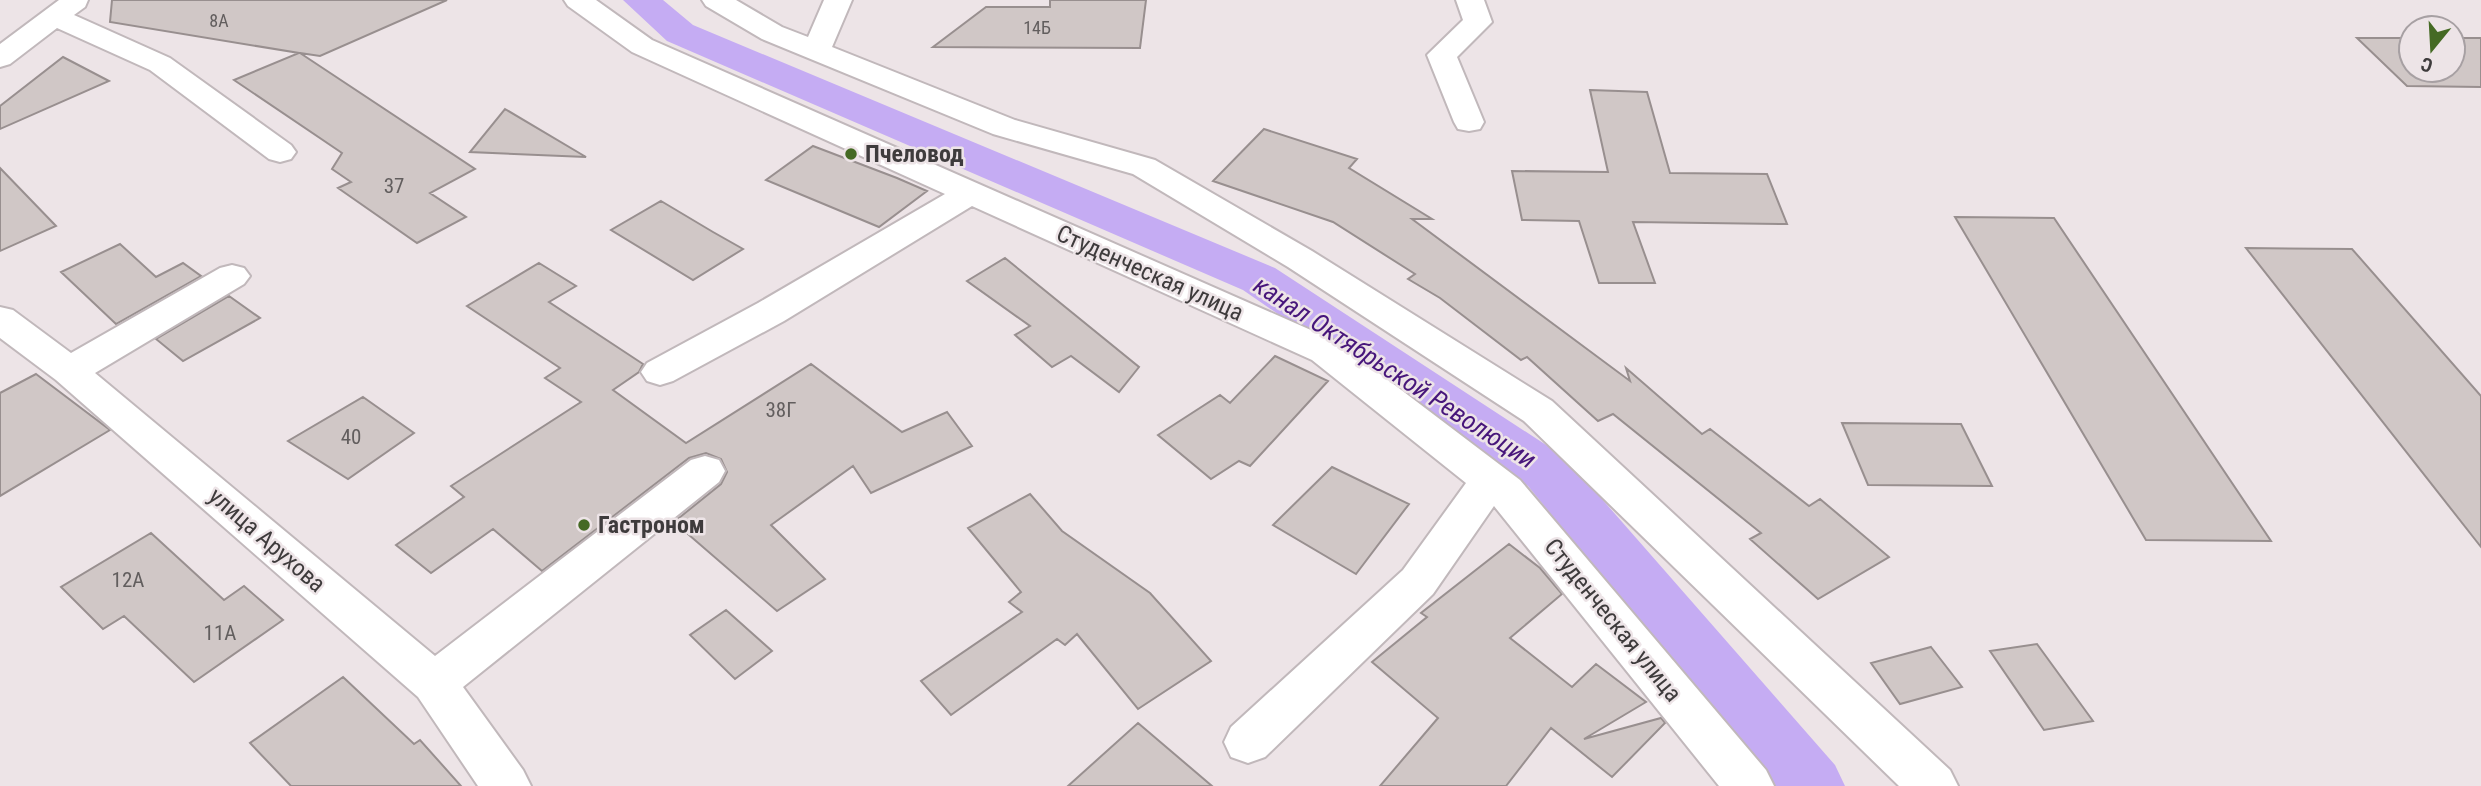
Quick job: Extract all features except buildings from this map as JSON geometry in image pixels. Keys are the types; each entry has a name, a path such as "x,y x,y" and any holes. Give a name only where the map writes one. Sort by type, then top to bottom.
{"street":[{"name":"Студенческая улица","path":"578,0 642,46 1325,351 1506,491 1749,786"},
{"path":"716,0 772,33 1004,127 1144,167 1300,259 1538,411 1933,786"},
{"path":"816,51 838,0"},
{"path":"1469,122 1441,55 1478,22 1470,0"},
{"path":"0,58 66,8 160,64 280,152"},
{"path":"660,372 771,312 971,193"},
{"path":"69,371 232,276"},
{"name":"улица Арухова","path":"0,319 69,371 434,683 506,786"},
{"path":"434,683 705,471"},
{"path":"1248,742 1418,582 1491,479"}],"waterway":[{"name":"канал Октябрьской Революции","path":"641,0 680,33 1259,279 1547,472 1812,786"}],"place":[{"name":"Пчеловод","path":"851,154"},
{"name":"Гастроном","path":"584,525"}]}
